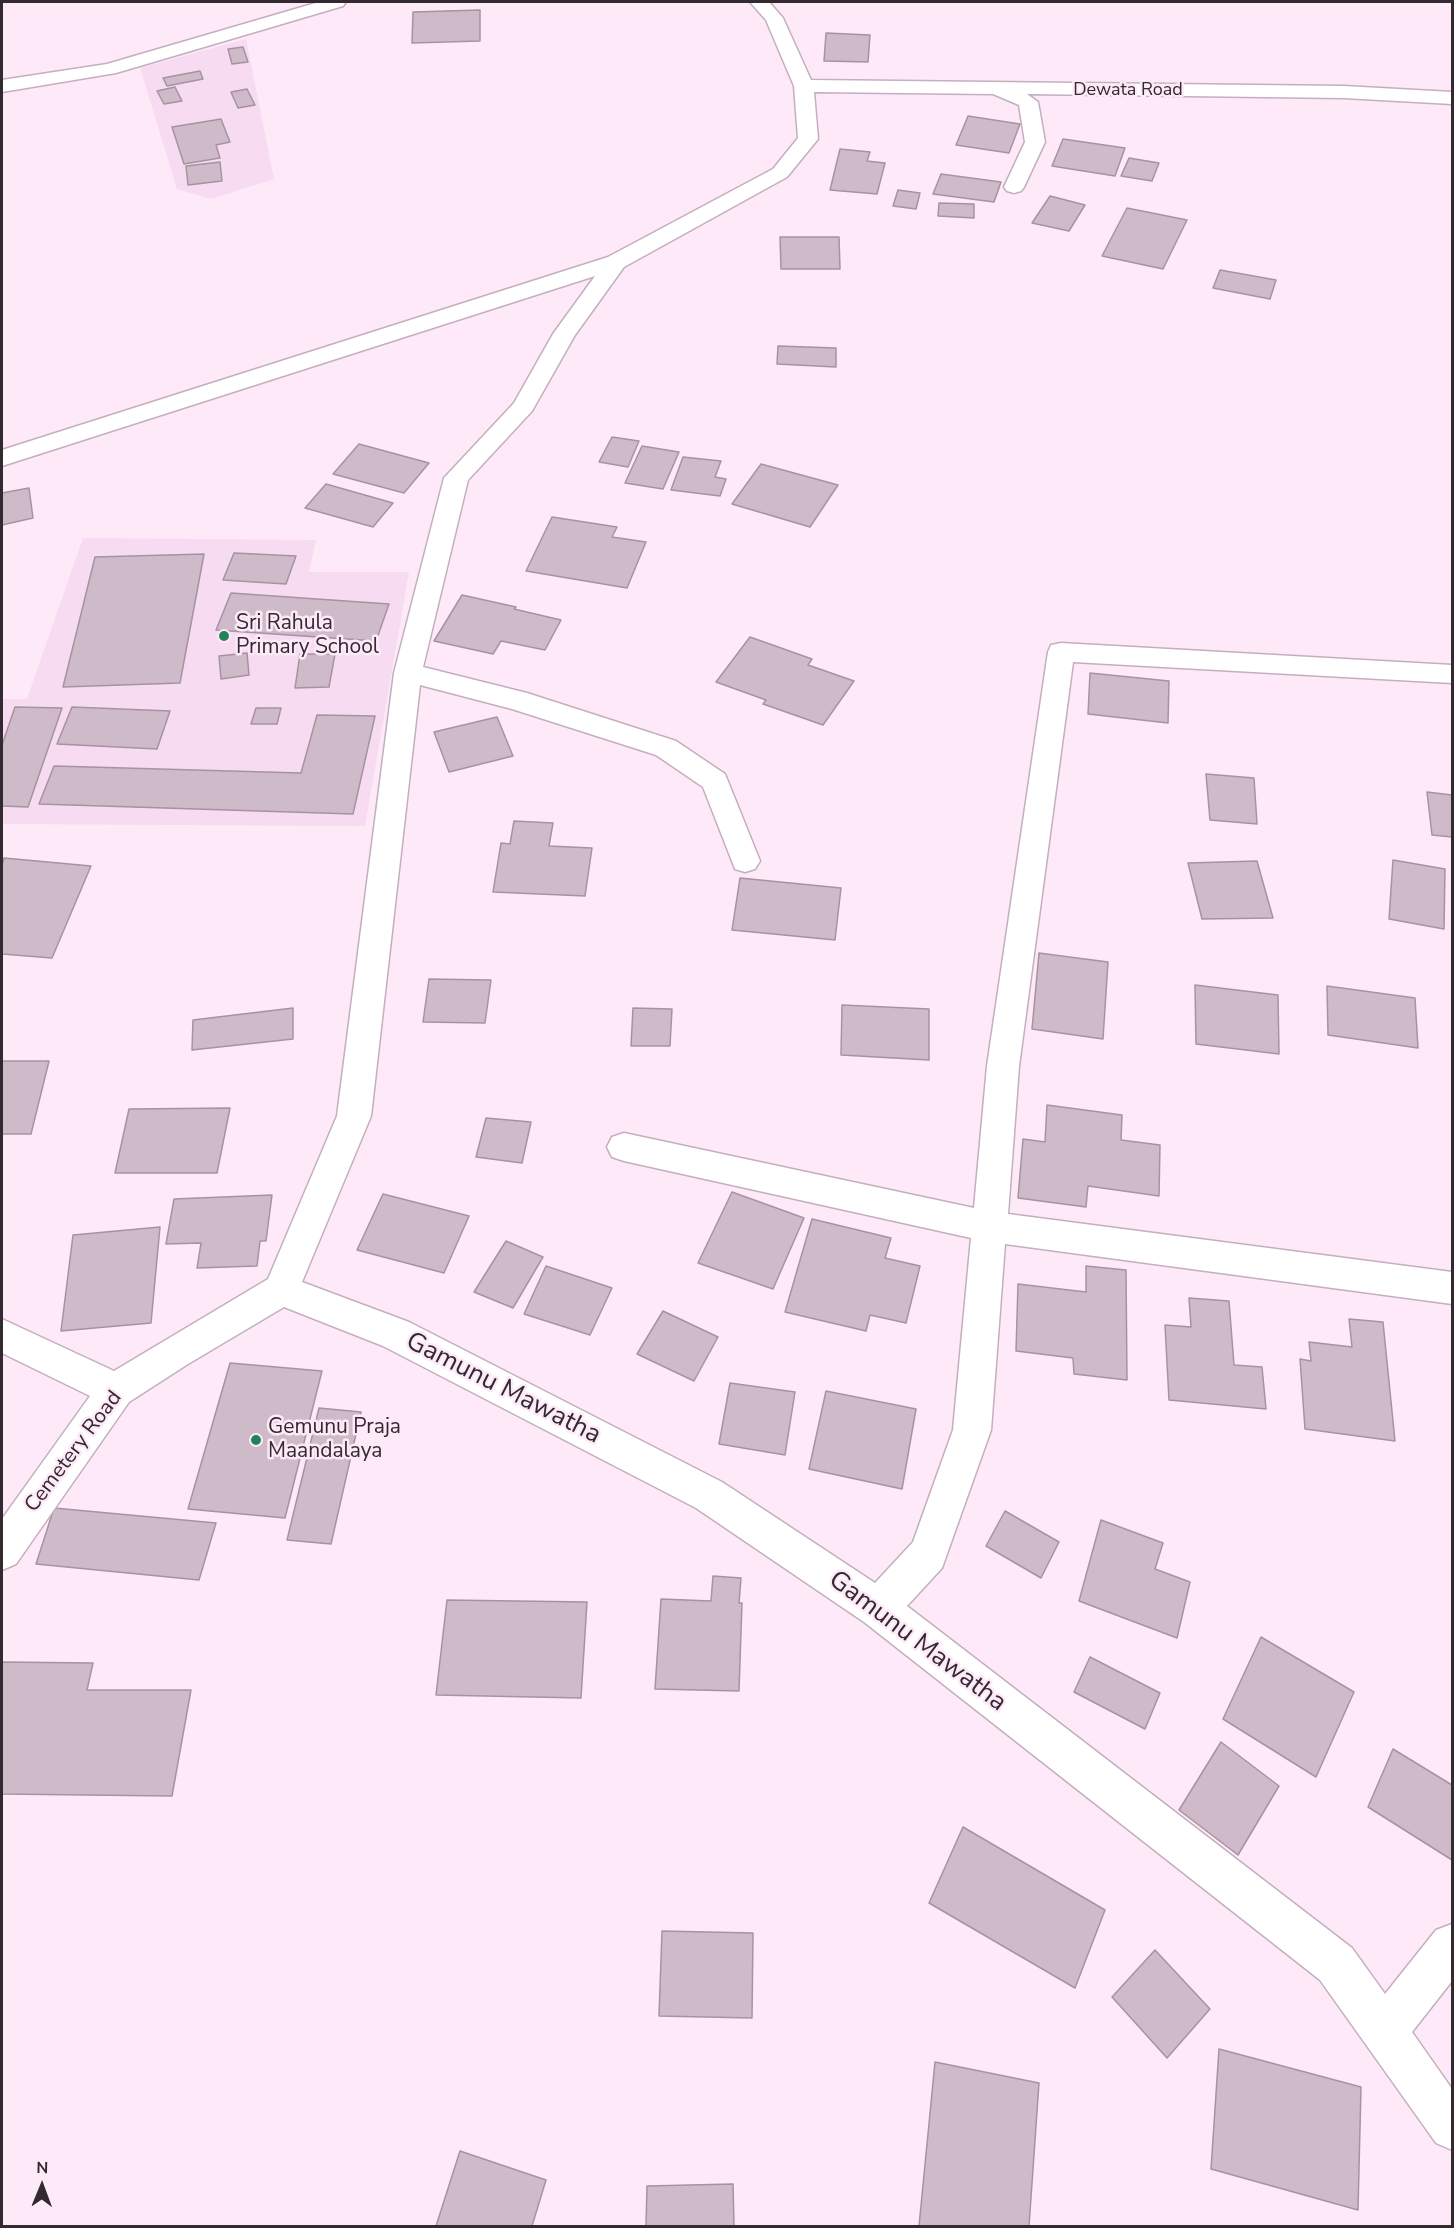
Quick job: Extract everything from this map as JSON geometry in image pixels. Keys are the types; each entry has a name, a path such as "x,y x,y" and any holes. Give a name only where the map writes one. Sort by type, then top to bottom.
{"street":[{"path":"2,86 110,69 337,2"},
{"path":"2,458 616,262 780,172 808,139 804,86 774,18 759,2"},
{"name":"Dewata Road","path":"804,86 1000,90 1344,92 1452,98"},
{"path":"1000,90 1028,102 1035,142 1014,187"},
{"path":"281,1290 354,1116 408,673 456,478 524,406 564,334 616,262"},
{"path":"878,1608 928,1554 972,1430 1003,1066 1061,652 1452,674"},
{"path":"408,673 517,700 666,748 715,781 745,861"},
{"path":"624,1147 990,1227 1452,1288"},
{"name":"Cemetery Road","path":"2,1551 116,1390 175,1352 281,1290"},
{"name":"Gamunu Mawatha","path":"281,1290 396,1334 709,1495 878,1608 1336,1964 1452,2127"},
{"path":"2,1335 116,1390"},
{"path":"1384,2031 1452,1946"}],"shaded area":[{"path":"246,39 274,179 211,199 177,189 140,68"},
{"name":"Sri Rahula Primary School","path":"83,538 316,540 309,572 409,572 365,826 2,824 2,699 27,699"}],"building":[{"path":"480,10 480,41 412,43 413,12"},
{"path":"826,33 870,35 868,62 824,61"},
{"path":"243,47 248,62 232,64 228,49"},
{"path":"200,71 203,79 167,86 163,78"},
{"path":"175,87 182,101 164,104 157,91"},
{"path":"247,89 255,105 238,108 231,92"},
{"path":"968,116 1020,124 1009,153 956,145"},
{"path":"221,119 230,142 216,145 220,158 184,164 172,127"},
{"path":"1063,139 1125,148 1115,176 1052,166"},
{"path":"840,149 870,152 867,161 885,163 877,194 830,190"},
{"path":"1129,158 1159,163 1152,181 1121,176"},
{"path":"220,162 222,181 188,185 186,166"},
{"path":"941,174 1001,182 994,202 933,194"},
{"path":"898,190 920,193 916,209 893,206"},
{"path":"1050,196 1085,205 1069,231 1032,223"},
{"path":"939,203 974,204 974,218 938,216"},
{"path":"1127,208 1187,220 1163,269 1102,256"},
{"path":"780,237 839,237 840,269 781,269"},
{"path":"1220,270 1276,280 1270,299 1213,288"},
{"path":"778,346 836,348 836,367 777,364"},
{"path":"612,437 639,441 628,467 599,462"},
{"path":"359,444 429,463 404,493 333,474"},
{"path":"642,446 679,452 663,489 625,483"},
{"path":"683,457 721,461 715,477 726,479 720,496 671,490"},
{"path":"761,464 838,485 810,527 732,504"},
{"path":"326,484 393,503 373,527 305,508"},
{"path":"29,488 33,518 2,525 2,493"},
{"path":"552,517 617,527 612,537 646,542 627,588 526,571"},
{"path":"234,553 296,556 286,584 223,580"},
{"path":"204,554 180,683 63,687 95,557"},
{"path":"231,593 389,604 376,641 216,630"},
{"path":"462,595 561,620 545,650 501,641 493,654 434,641"},
{"path":"750,637 812,659 808,665 854,681 823,725 763,704 766,700 716,682"},
{"path":"247,653 249,675 221,679 219,656"},
{"path":"300,654 335,654 329,687 295,688"},
{"path":"1090,673 1169,681 1168,723 1088,714"},
{"path":"15,707 62,708 28,807 2,806 2,745"},
{"path":"72,707 170,711 157,749 57,744"},
{"path":"256,708 281,708 277,724 251,724"},
{"path":"317,715 375,716 353,814 39,804 54,766 301,773"},
{"path":"497,717 513,756 449,772 434,732"},
{"path":"1206,774 1254,778 1257,824 1210,820"},
{"path":"1427,792 1452,795 1452,837 1432,835"},
{"path":"514,821 553,823 549,846 592,848 585,896 493,892 501,843 510,844"},
{"path":"4,858 91,866 52,958 2,954 2,865"},
{"path":"1393,860 1445,869 1444,929 1389,919"},
{"path":"1257,861 1273,918 1202,919 1188,863"},
{"path":"740,878 841,888 835,940 732,930"},
{"path":"1039,953 1108,962 1103,1039 1032,1029"},
{"path":"429,979 491,980 485,1023 423,1022"},
{"path":"1195,985 1278,995 1279,1054 1196,1044"},
{"path":"1327,986 1415,998 1418,1048 1328,1035"},
{"path":"842,1005 929,1009 929,1060 841,1055"},
{"path":"293,1008 293,1039 192,1050 193,1020"},
{"path":"633,1008 672,1009 670,1046 631,1046"},
{"path":"2,1061 49,1061 31,1134 2,1134"},
{"path":"1047,1105 1122,1115 1121,1140 1160,1145 1159,1196 1088,1186 1086,1207 1018,1198 1023,1139 1045,1142"},
{"path":"230,1108 217,1173 115,1173 129,1109"},
{"path":"486,1118 531,1122 522,1163 476,1157"},
{"path":"732,1192 804,1218 773,1289 698,1263"},
{"path":"383,1194 469,1216 444,1273 357,1250"},
{"path":"272,1195 266,1241 260,1241 257,1266 197,1268 201,1243 166,1244 174,1199"},
{"path":"812,1219 891,1238 885,1258 920,1266 906,1323 870,1315 866,1331 785,1312"},
{"path":"160,1227 151,1323 61,1331 73,1235"},
{"path":"506,1241 543,1257 513,1308 474,1292"},
{"path":"546,1266 612,1288 590,1335 524,1314"},
{"path":"1086,1266 1126,1270 1127,1380 1074,1374 1073,1358 1016,1351 1018,1284 1086,1292"},
{"path":"1189,1298 1229,1301 1234,1365 1262,1367 1266,1409 1169,1400 1165,1325 1191,1327"},
{"path":"663,1311 718,1337 694,1381 637,1354"},
{"path":"1349,1319 1383,1322 1395,1441 1305,1429 1300,1359 1311,1361 1309,1342 1352,1347"},
{"name":"Gemunu Praja Maandalaya","path":"230,1363 322,1371 285,1518 188,1509"},
{"path":"730,1383 795,1392 785,1455 719,1444"},
{"path":"826,1391 916,1409 902,1489 809,1469"},
{"path":"319,1408 361,1412 331,1544 287,1540"},
{"path":"54,1508 216,1523 199,1580 36,1564"},
{"path":"1005,1511 1059,1542 1041,1578 986,1546"},
{"path":"1101,1520 1163,1543 1155,1569 1190,1582 1177,1638 1079,1601"},
{"path":"713,1576 741,1578 739,1691 655,1689 661,1599 711,1601"},
{"path":"447,1600 587,1602 581,1698 436,1695"},
{"path":"1261,1637 1354,1692 1316,1777 1223,1719"},
{"path":"1090,1657 1160,1693 1145,1729 1074,1692"},
{"path":"2,1662 93,1663 87,1690 191,1690 172,1796 2,1794"},
{"path":"1221,1742 1279,1786 1238,1855 1179,1810"},
{"path":"1393,1749 1452,1785 1452,1860 1368,1807"},
{"path":"963,1827 1105,1910 1075,1988 929,1903"},
{"path":"662,1931 753,1933 752,2018 659,2016"},
{"path":"1155,1950 1210,2009 1167,2058 1112,1997"},
{"path":"1219,2049 1361,2087 1358,2210 1211,2169"},
{"path":"935,2062 1039,2083 1029,2226 919,2226"},
{"path":"460,2151 546,2180 532,2226 436,2226"},
{"path":"733,2184 734,2226 646,2226 647,2186"}],"place":[{"name":"Sri Rahula Primary School","path":"224,636"},
{"name":"Gemunu Praja Maandalaya","path":"256,1440"}]}
